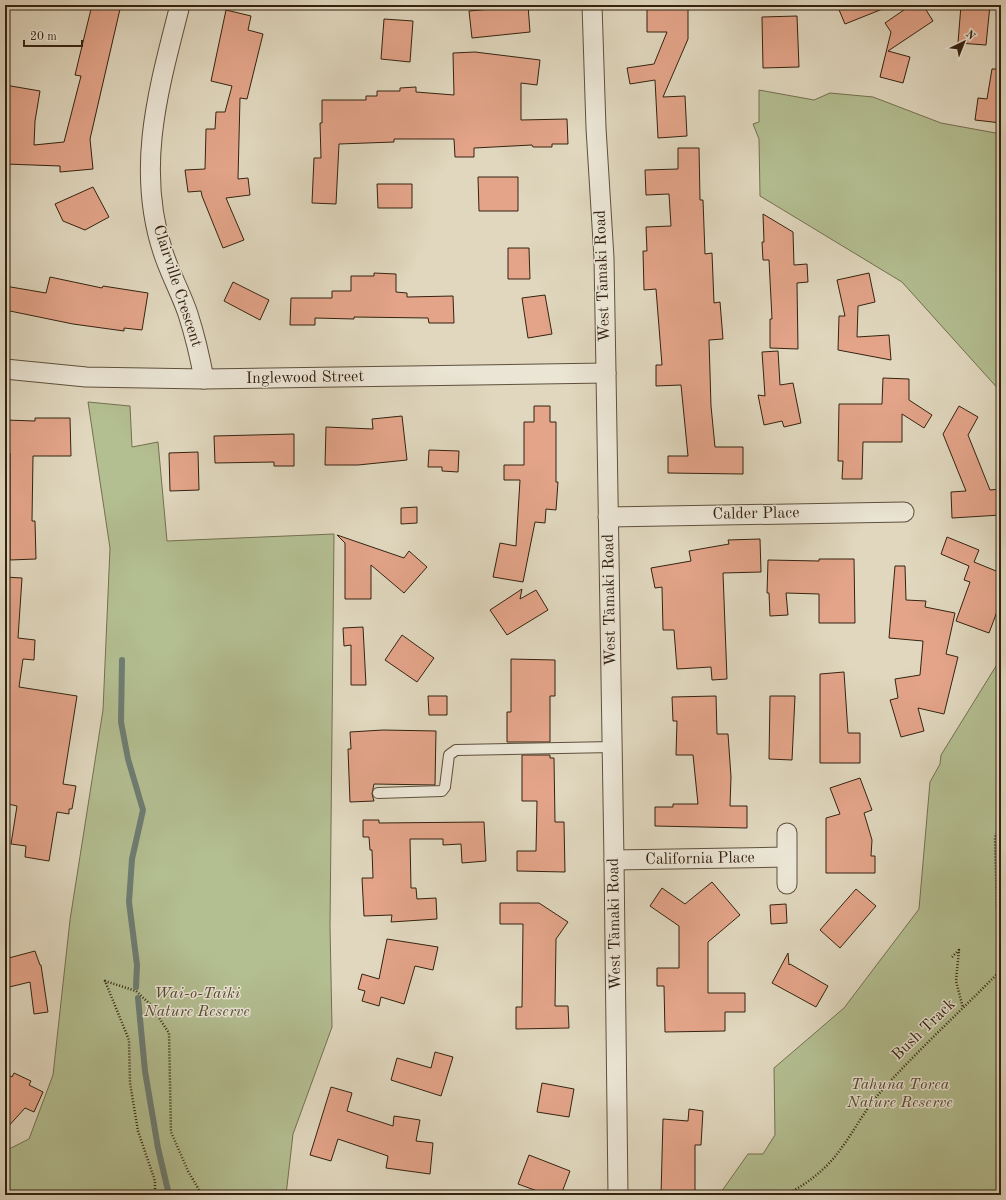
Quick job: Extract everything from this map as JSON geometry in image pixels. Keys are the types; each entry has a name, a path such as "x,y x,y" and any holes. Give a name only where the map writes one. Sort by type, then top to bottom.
{"street":[{"name":"Clairville Crescent","path":"180,5 154,110 149,158 154,212 163,252 196,340 204,379"},
{"name":"West Tāmaki Road","path":"592,5 596,128 604,258 613,747 618,1195"},
{"name":"Inglewood Street","path":"5,369 86,377 204,379 606,373"},
{"name":"Calder Place","path":"608,517 904,512"},
{"path":"787,833 787,884"},
{"name":"California Place","path":"614,860 786,857"}],"lane":[{"path":"378,793 442,791 445,787 449,755 456,750 613,747"}],"path":[{"path":"1001,825 995,837 997,910 1001,931"},
{"path":"952,956 959,950 956,981 964,1009"},
{"name":"Bush Track","path":"785,1195 802,1187 836,1154 871,1102 917,1050 964,1009 1001,970"},
{"path":"154,1195 155,1181 138,1131 130,1083 129,1040 105,981 136,991 150,1004 169,1033 171,1132 188,1170 202,1195"}],"green space":[{"path":"759,90 814,100 830,93 873,97 941,123 1001,134 1001,392 902,282 760,196 759,139 753,124 759,122"},
{"name":"Wai-o-Taiki Nature Reserve","path":"88,402 130,406 132,447 158,442 167,541 334,534 330,926 332,1027 293,1134 286,1195 5,1195 5,1151 29,1139 53,1075 70,920 103,710 110,548"},
{"name":"Tahuna Torea Nature Reserve","path":"1001,658 1001,1195 719,1195 748,1154 763,1154 775,1135 774,1068 844,1008 919,909 930,782 940,764 941,755"}],"building":[{"path":"92,5 104,5 120,9 90,139 93,169 60,172 60,166 5,164 5,85 40,91 35,121 34,145 64,142 81,76 75,75"},
{"path":"502,5 528,5 530,32 472,38 469,11 502,8"},
{"path":"647,5 688,5 688,39 663,97 685,96 687,136 658,138 655,80 630,84 627,68 654,64 667,32 647,32"},
{"path":"837,5 890,5 890,6 845,24"},
{"path":"911,5 923,5 933,21 888,51 910,57 903,83 880,77 891,32 885,23"},
{"path":"961,5 990,5 986,45 958,43"},
{"path":"226,10 251,16 248,30 263,34 247,99 240,98 238,179 248,178 250,195 226,198 244,240 223,248 201,191 188,192 185,170 205,169 206,129 215,129 216,112 225,112 232,86 211,81"},
{"path":"797,16 799,67 763,68 762,17"},
{"path":"384,19 413,21 410,62 381,59"},
{"path":"475,52 540,60 537,85 521,83 521,120 567,119 568,144 552,144 552,147 533,147 532,145 474,148 474,157 455,157 454,139 394,139 394,142 339,144 336,204 312,203 314,158 321,158 320,123 322,123 322,100 366,100 366,96 377,96 377,91 400,91 400,88 416,87 416,92 454,95 453,53"},
{"path":"992,69 1001,69 1001,123 975,120 978,98 987,99"},
{"path":"678,148 699,148 700,200 703,200 705,254 712,253 714,303 720,302 723,339 709,340 711,406 715,447 743,447 743,474 668,473 668,456 688,456 681,385 656,386 656,365 662,365 656,289 644,290 643,251 647,251 646,227 671,226 669,194 646,195 645,170 678,169"},
{"path":"478,177 518,177 518,211 479,211"},
{"path":"377,184 412,184 412,208 378,208"},
{"path":"93,187 109,217 85,230 63,221 55,204"},
{"path":"763,214 793,232 794,265 807,264 808,282 797,283 798,349 770,348 770,319 772,319 769,260 763,260"},
{"path":"508,248 529,248 530,279 508,279"},
{"path":"374,273 396,274 396,292 407,293 407,297 453,296 454,323 429,323 428,318 354,317 354,319 315,318 315,325 290,325 291,298 332,298 332,291 351,291 351,276 374,276"},
{"path":"869,273 875,302 858,306 857,337 889,335 891,360 838,350 839,316 845,316 837,280"},
{"path":"50,277 102,288 103,286 148,293 142,330 124,328 124,331 73,324 5,310 5,286 46,293"},
{"path":"233,282 269,300 260,320 224,301"},
{"path":"545,295 552,334 528,338 522,298"},
{"path":"778,351 780,385 793,383 801,423 784,427 782,421 764,425 758,395 765,396 762,352"},
{"path":"883,378 909,379 909,400 932,415 924,428 902,414 902,442 863,442 862,479 842,479 843,461 838,461 839,404 882,404"},
{"path":"534,406 550,406 550,422 556,422 556,482 558,482 556,510 546,509 545,523 535,522 523,582 493,577 500,543 516,546 520,480 504,480 504,465 524,465 524,422 534,422"},
{"path":"959,406 978,417 968,435 990,490 1001,489 1001,515 952,518 951,492 966,491 943,434"},
{"path":"402,416 407,460 358,465 325,465 326,427 373,429 372,419"},
{"path":"35,418 70,418 71,456 33,456 32,521 35,521 36,559 10,560 10,453 5,453 5,420 35,421"},
{"path":"294,434 294,466 274,466 274,462 215,463 214,436"},
{"path":"429,450 459,451 458,472 442,471 442,467 428,467"},
{"path":"198,452 199,490 170,491 169,453"},
{"path":"417,507 417,523 401,524 401,508"},
{"path":"337,535 404,558 409,551 427,567 404,593 371,565 371,599 345,599 345,543"},
{"path":"947,537 979,550 974,562 1001,573 1001,601 989,633 956,621 970,582 964,580 969,566 941,554"},
{"path":"760,539 761,572 723,573 727,679 712,680 711,667 677,669 674,630 663,630 662,587 655,588 651,568 691,561 689,551 729,544 728,540"},
{"path":"819,559 854,559 855,623 819,623 819,594 786,593 788,615 770,616 769,593 767,593 768,560 819,561"},
{"path":"895,566 905,566 906,600 926,601 925,607 955,613 946,654 958,657 944,714 918,708 924,731 901,737 890,700 898,698 895,679 920,675 923,641 889,638"},
{"path":"5,577 22,578 18,638 35,640 34,660 23,659 19,687 77,696 63,784 76,786 72,809 69,809 69,814 57,812 49,861 25,857 26,846 11,844 17,806 8,804 9,799 5,798"},
{"path":"522,589 520,599 536,590 548,610 507,635 490,610"},
{"path":"363,627 366,685 351,685 351,645 344,646 343,628"},
{"path":"402,635 434,658 417,682 385,660"},
{"path":"511,659 555,660 555,696 550,696 550,742 507,742 507,712 511,712"},
{"path":"844,672 848,733 860,733 860,763 820,763 820,674"},
{"path":"428,696 447,696 447,715 429,715"},
{"path":"716,696 717,734 728,734 731,777 730,806 747,806 747,828 655,826 655,807 673,807 673,804 698,804 693,755 676,755 677,721 673,721 672,697"},
{"path":"770,696 795,696 792,760 769,759"},
{"path":"383,730 436,731 435,785 374,784 372,794 374,801 350,802 348,749 351,749 350,732"},
{"path":"522,755 550,755 550,758 554,758 555,822 564,822 565,872 517,871 517,851 536,851 537,801 522,801"},
{"path":"860,778 872,810 864,813 872,840 871,856 875,856 875,873 826,873 826,818 840,814 830,788"},
{"path":"363,820 379,820 379,823 484,822 486,861 462,863 461,844 443,845 443,839 410,839 411,888 416,888 417,899 436,898 437,919 391,922 392,915 364,916 362,878 373,878 372,850 370,850 369,837 363,837"},
{"path":"712,882 740,915 708,942 708,993 745,993 745,1012 725,1012 725,1031 665,1032 664,986 657,986 657,968 679,968 679,926 650,906 662,888 685,904"},
{"path":"856,889 876,906 840,948 820,930"},
{"path":"500,903 539,903 568,922 556,939 555,1006 568,1006 569,1028 516,1029 516,1007 522,1007 523,924 500,924"},
{"path":"786,904 787,923 771,924 770,905"},
{"path":"387,939 438,947 433,970 415,966 404,1004 381,997 379,1006 362,1001 365,991 358,989 362,974 379,979"},
{"path":"35,951 41,965 48,1012 34,1014 30,982 5,988 5,959"},
{"path":"788,953 789,965 790,964 828,986 816,1007 772,983"},
{"path":"435,1052 453,1057 441,1096 391,1080 397,1058 431,1068"},
{"path":"5,1073 12,1077 14,1073 31,1081 29,1085 43,1092 34,1112 25,1108 5,1130"},
{"path":"542,1083 574,1089 569,1117 537,1112"},
{"path":"331,1087 352,1093 347,1111 393,1126 394,1116 420,1120 416,1141 433,1143 430,1174 386,1168 388,1156 338,1139 331,1161 310,1155"},
{"path":"689,1109 703,1111 701,1145 695,1145 695,1195 661,1195 663,1119 688,1121"},
{"path":"529,1155 570,1171 561,1195 548,1195 518,1184"}],"waterway":[{"path":"122,660 121,722 128,759 143,810 132,859 129,902 137,965 136,987"},
{"path":"138,998 145,1071 158,1148 169,1195"}]}
